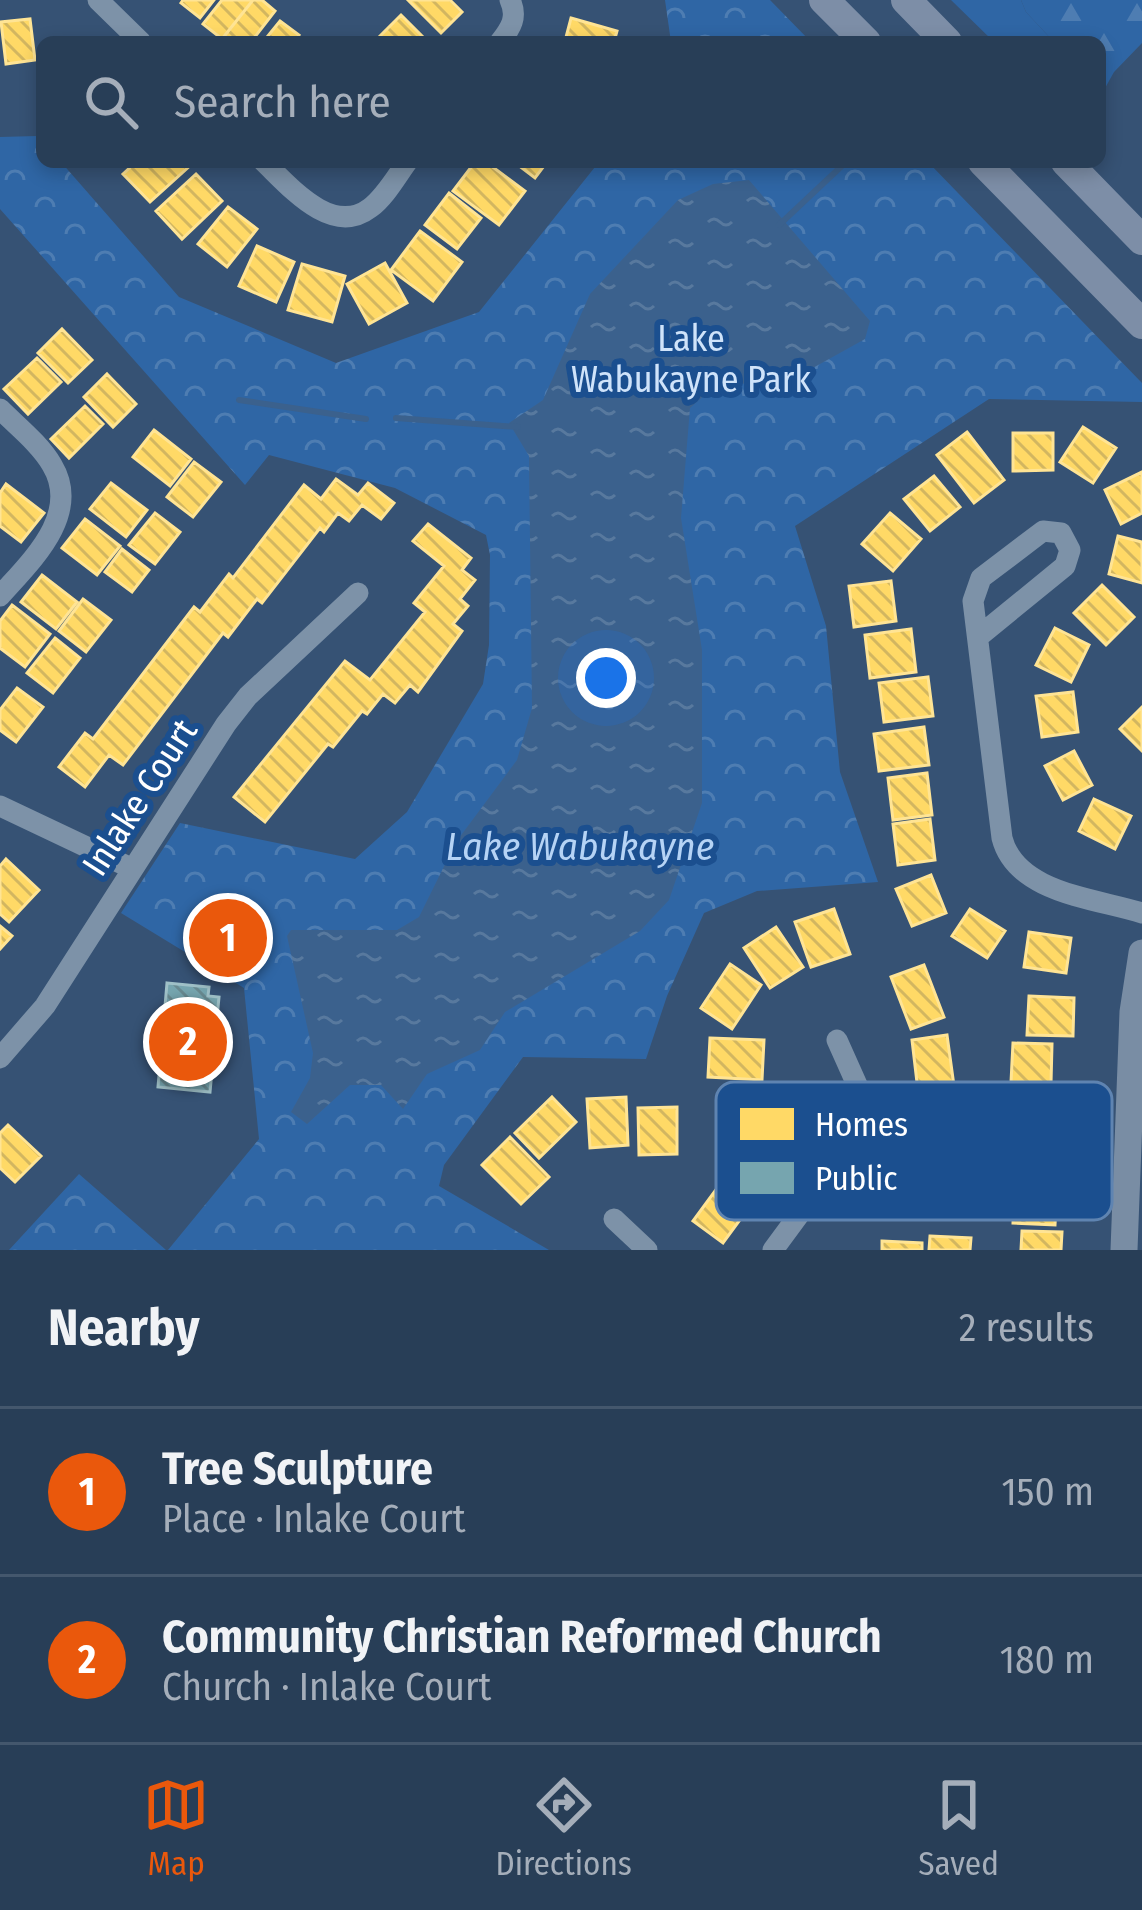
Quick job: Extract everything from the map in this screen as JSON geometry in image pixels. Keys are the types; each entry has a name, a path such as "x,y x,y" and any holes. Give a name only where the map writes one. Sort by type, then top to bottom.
{"main road":[{"path":"824,0 860,36"},
{"path":"906,0 941,36"},
{"path":"989,168 1142,324"},
{"path":"1072,168 1142,240"}],"street":[{"path":"98,0 135,36"},
{"path":"504,36 515,10 510,0"},
{"path":"270,168 296,193 339,218 373,206 402,168"},
{"path":"0,409 53,466 60,508 54,532 0,596"},
{"path":"978,637 1065,566 1070,550 1061,533 1042,531 981,578 973,601 1002,838 1012,863 1034,881 1142,913"},
{"name":"Inlake Court","path":"0,1058 45,1006 131,868 248,696 358,593"},
{"path":"0,806 131,868"},
{"path":"1124,1250 1137,1066 1133,1012 1142,953"},
{"path":"837,1040 856,1082"},
{"path":"614,1219 647,1250"},
{"path":"773,1250 795,1220"}],"green space":[{"path":"665,0 770,0 805,36 670,36"},
{"path":"951,0 1021,0 1048,36 988,36"},
{"path":"1021,0 1142,0 1142,43 1106,86 1106,36 1048,36"},
{"name":"Lake Wabukayne Park","path":"36,136 36,168 66,168 179,297 336,363 479,312 594,168 934,168 1142,383 1142,402 989,399 795,526 826,626 840,772 878,882 757,891 704,913 667,996 646,1059 523,1057 444,1165 439,1186 549,1250 168,1250 259,1139 244,988 121,913 180,823 355,859 407,812 483,684 489,645 490,555 486,535 395,488 269,455 245,485 0,209 0,137"},
{"path":"79,1174 166,1250 9,1250"}],"water":[{"name":"Lake Wabukayne","path":"749,180 870,321 865,339 811,369 709,391 690,408 681,518 702,650 702,803 669,900 640,931 505,1012 480,1050 427,1074 403,1109 381,1085 350,1085 307,1124 291,1112 310,1078 313,1053 287,936 291,930 397,930 419,917 456,842 517,760 532,708 529,456 509,423 543,400 590,294 678,200 713,184"}],"building: Homes":[{"path":"183,0 214,0 200,18"},
{"path":"222,0 253,0 224,36 203,24"},
{"path":"253,0 262,0 275,11 256,36 224,36"},
{"path":"408,0 450,0 462,12 441,33"},
{"path":"401,15 422,36 380,36"},
{"path":"571,18 617,31 616,36 566,36"},
{"path":"30,19 35,60 6,64 1,22"},
{"path":"280,21 299,35 298,36 268,36"},
{"path":"130,168 188,168 150,202 123,174"},
{"path":"470,168 494,168 525,191 499,225 453,191"},
{"path":"522,168 542,168 535,178"},
{"path":"196,174 222,201 182,239 156,211"},
{"path":"449,193 481,218 457,249 425,225"},
{"path":"228,207 257,229 227,267 198,244"},
{"path":"420,231 462,262 433,301 391,270"},
{"path":"257,246 294,262 276,302 239,286"},
{"path":"385,263 407,303 369,324 347,284"},
{"path":"302,264 345,276 332,322 288,310"},
{"path":"62,329 92,360 68,383 38,353"},
{"path":"37,358 61,382 28,414 4,389"},
{"path":"107,374 136,404 113,427 84,397"},
{"path":"85,406 103,424 69,458 51,439"},
{"path":"1083,427 1116,448 1093,483 1060,462"},
{"path":"154,430 191,459 170,486 133,457"},
{"path":"967,432 1004,480 974,503 937,455"},
{"path":"1013,433 1053,433 1053,470 1013,471"},
{"path":"194,462 221,482 193,517 167,497"},
{"path":"1142,472 1142,513 1121,524 1105,490"},
{"path":"934,476 960,507 930,531 904,499"},
{"path":"336,479 358,495 368,483 394,503 381,519 362,505 349,521 338,513 324,532 320,528 262,603 257,599 228,637 223,633 123,765 109,755 85,787 59,767 85,733 93,739 194,607 200,612 229,574 233,578 304,485 321,499"},
{"path":"111,483 147,510 126,537 90,509"},
{"path":"6,484 44,513 21,542 0,526 0,493"},
{"path":"155,513 180,532 155,564 129,545"},
{"path":"890,513 921,539 893,571 862,544"},
{"path":"85,519 120,546 97,575 62,548"},
{"path":"428,524 471,558 462,570 475,580 460,599 468,606 453,624 462,631 418,692 410,685 395,703 383,694 367,714 362,711 333,747 328,744 265,822 234,797 345,661 370,680 425,612 414,603 444,566 413,541"},
{"path":"1118,536 1142,542 1142,583 1109,574"},
{"path":"122,549 149,570 132,592 105,572"},
{"path":"42,575 77,602 56,629 21,602"},
{"path":"891,581 896,621 854,627 849,586"},
{"path":"1102,585 1134,617 1106,645 1074,613"},
{"path":"83,599 111,620 86,652 59,631"},
{"path":"12,605 50,634 25,667 0,648 0,621"},
{"path":"1055,628 1089,645 1071,682 1036,665"},
{"path":"911,629 916,672 870,678 865,635"},
{"path":"55,638 80,658 53,693 27,673"},
{"path":"928,677 933,716 884,722 879,683"},
{"path":"17,688 43,707 16,742 0,730 0,710"},
{"path":"1073,692 1078,732 1042,737 1036,696"},
{"path":"1142,707 1142,751 1120,729"},
{"path":"924,727 929,765 879,771 874,734"},
{"path":"1074,751 1092,785 1063,800 1045,766"},
{"path":"927,773 932,815 893,820 888,778"},
{"path":"1094,799 1131,816 1115,849 1079,831"},
{"path":"930,819 935,860 898,865 893,824"},
{"path":"6,859 39,890 9,922 0,914 0,866"},
{"path":"931,875 946,913 912,926 896,889"},
{"path":"834,909 850,954 811,967 795,922"},
{"path":"970,909 1005,931 987,958 952,936"},
{"path":"0,926 12,936 0,949"},
{"path":"776,927 803,967 770,988 744,948"},
{"path":"1029,932 1071,938 1066,973 1024,967"},
{"path":"730,964 761,985 732,1029 701,1008"},
{"path":"924,965 944,1017 911,1029 891,977"},
{"path":"1029,996 1074,998 1073,1036 1027,1035"},
{"path":"947,1035 953,1082 917,1082 912,1040"},
{"path":"710,1038 764,1040 762,1080 708,1077"},
{"path":"1013,1043 1052,1044 1051,1082 1011,1082"},
{"path":"552,1097 576,1122 539,1158 515,1133"},
{"path":"626,1097 628,1145 590,1148 587,1099"},
{"path":"677,1107 677,1154 639,1155 638,1108"},
{"path":"8,1125 41,1156 15,1182 0,1168 0,1133"},
{"path":"510,1137 549,1177 521,1204 482,1165"},
{"path":"716,1190 716,1220 740,1220 723,1243 693,1221"},
{"path":"1013,1220 1055,1220 1055,1225"},
{"path":"1022,1231 1062,1232 1061,1250 1021,1250"},
{"path":"930,1236 971,1238 970,1250 929,1250"},
{"path":"882,1241 922,1243 922,1250 882,1250"}],"building: Public":[{"path":"167,983 209,987 208,996 219,997 210,1092 158,1087"}],"waterway":[{"path":"779,225 840,168"},
{"path":"239,400 366,419"},
{"path":"396,418 518,427"}],"place":[{"name":"Tree Sculpture","path":"228,938"},
{"name":"Community Christian Reformed Church","path":"188,1042"}]}
